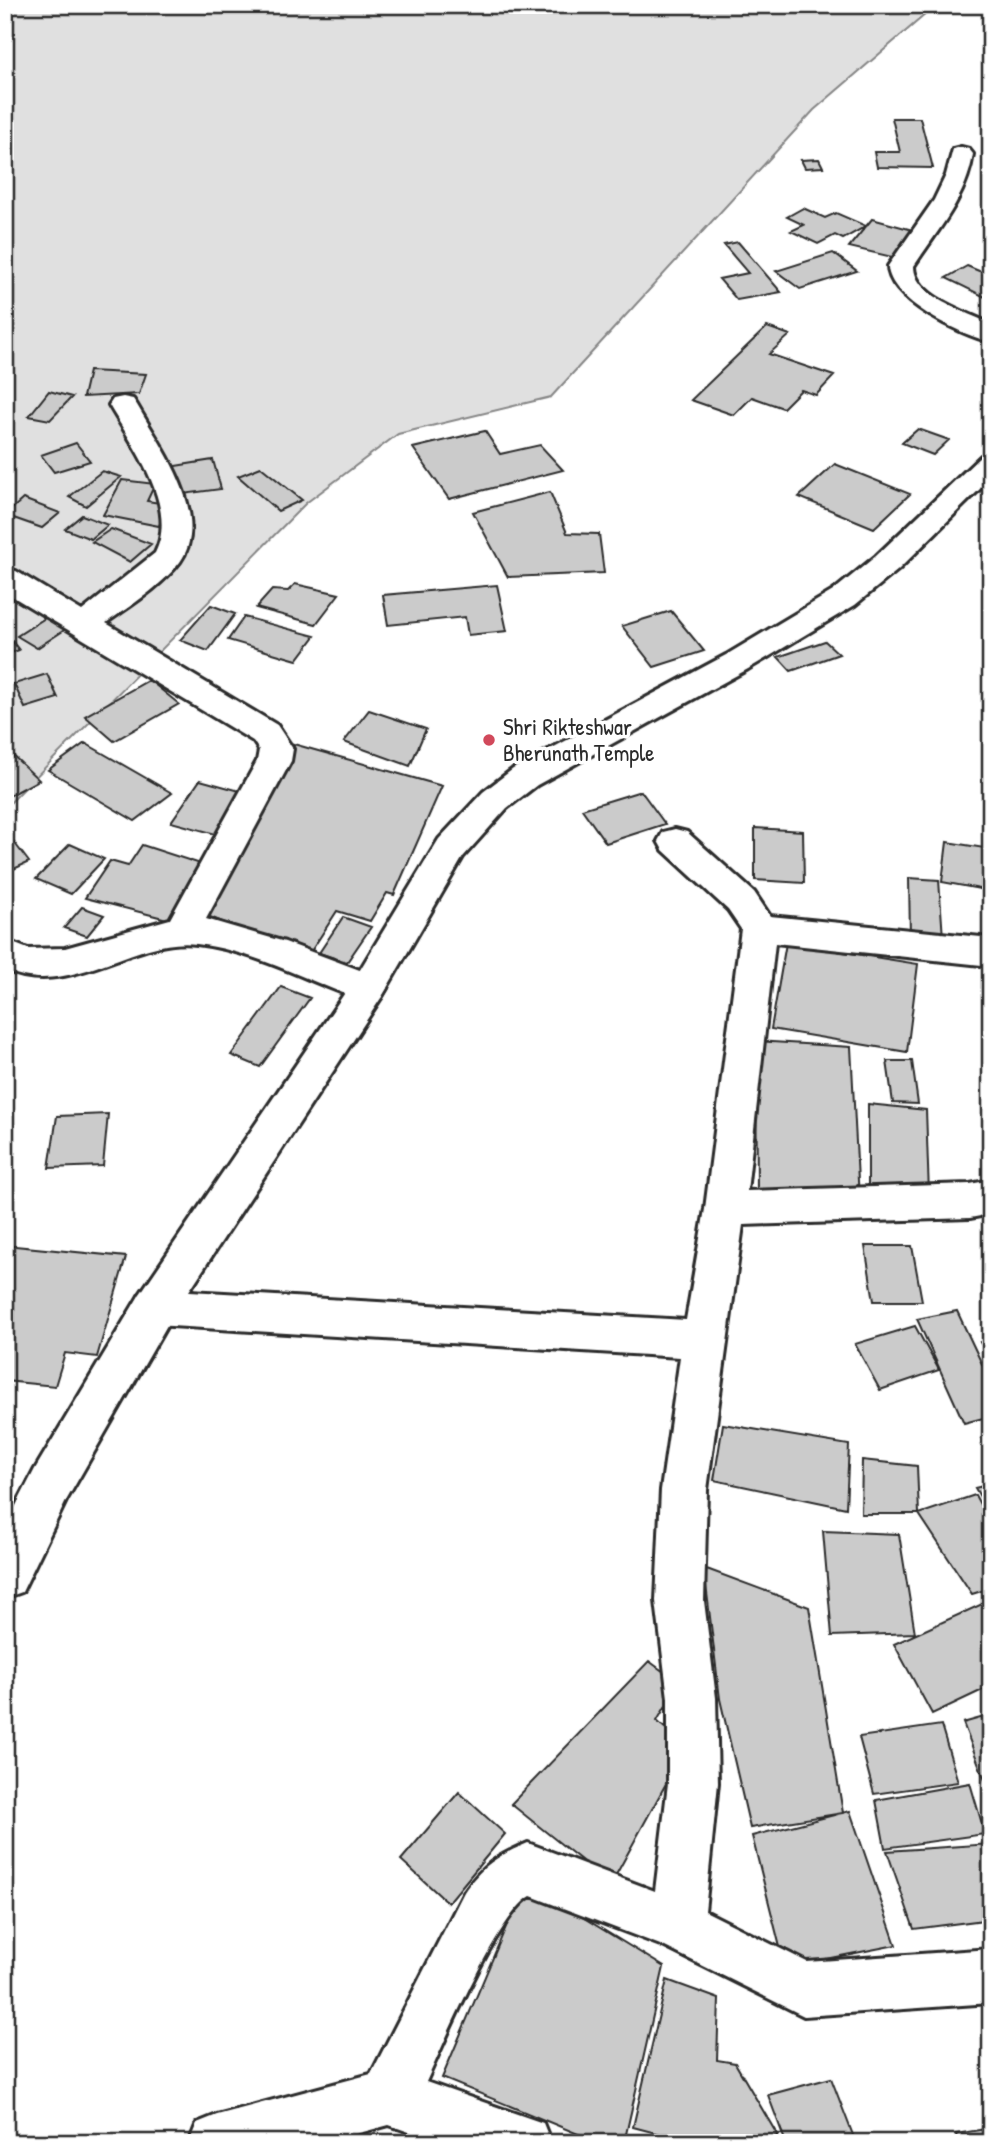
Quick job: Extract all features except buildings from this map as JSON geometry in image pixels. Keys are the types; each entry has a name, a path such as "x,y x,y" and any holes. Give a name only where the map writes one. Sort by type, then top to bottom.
{"street":[{"path":"961,154 953,188 901,266 901,276 918,297 991,334"},
{"path":"84,625 169,556 178,529 175,505 123,405"},
{"path":"5,1576 51,1484 155,1307 368,988 452,848 495,800 525,777 737,662 844,598 887,563 991,461"},
{"path":"5,578 34,599 84,625 265,733 276,749 274,761 182,929"},
{"path":"675,841 741,901 759,928 726,1209 704,1340 684,1490 680,1601 692,1698 693,1783 677,1925"},
{"path":"759,928 991,952"},
{"path":"5,954 14,961 48,966 182,929 203,930 368,988"},
{"path":"726,1209 970,1201 991,1198"},
{"path":"155,1307 704,1340"},
{"path":"389,2097 482,1910 501,1884 528,1869 677,1925 804,1989 991,1976"},
{"path":"217,2143 389,2097 523,2143"}],"shaded area":[{"path":"5,5 932,5 927,13 814,110 551,397 398,434 306,503 5,808"}],"place":[{"name":"Shri Rikteshwar Bherunath Temple","path":"489,740"}]}
